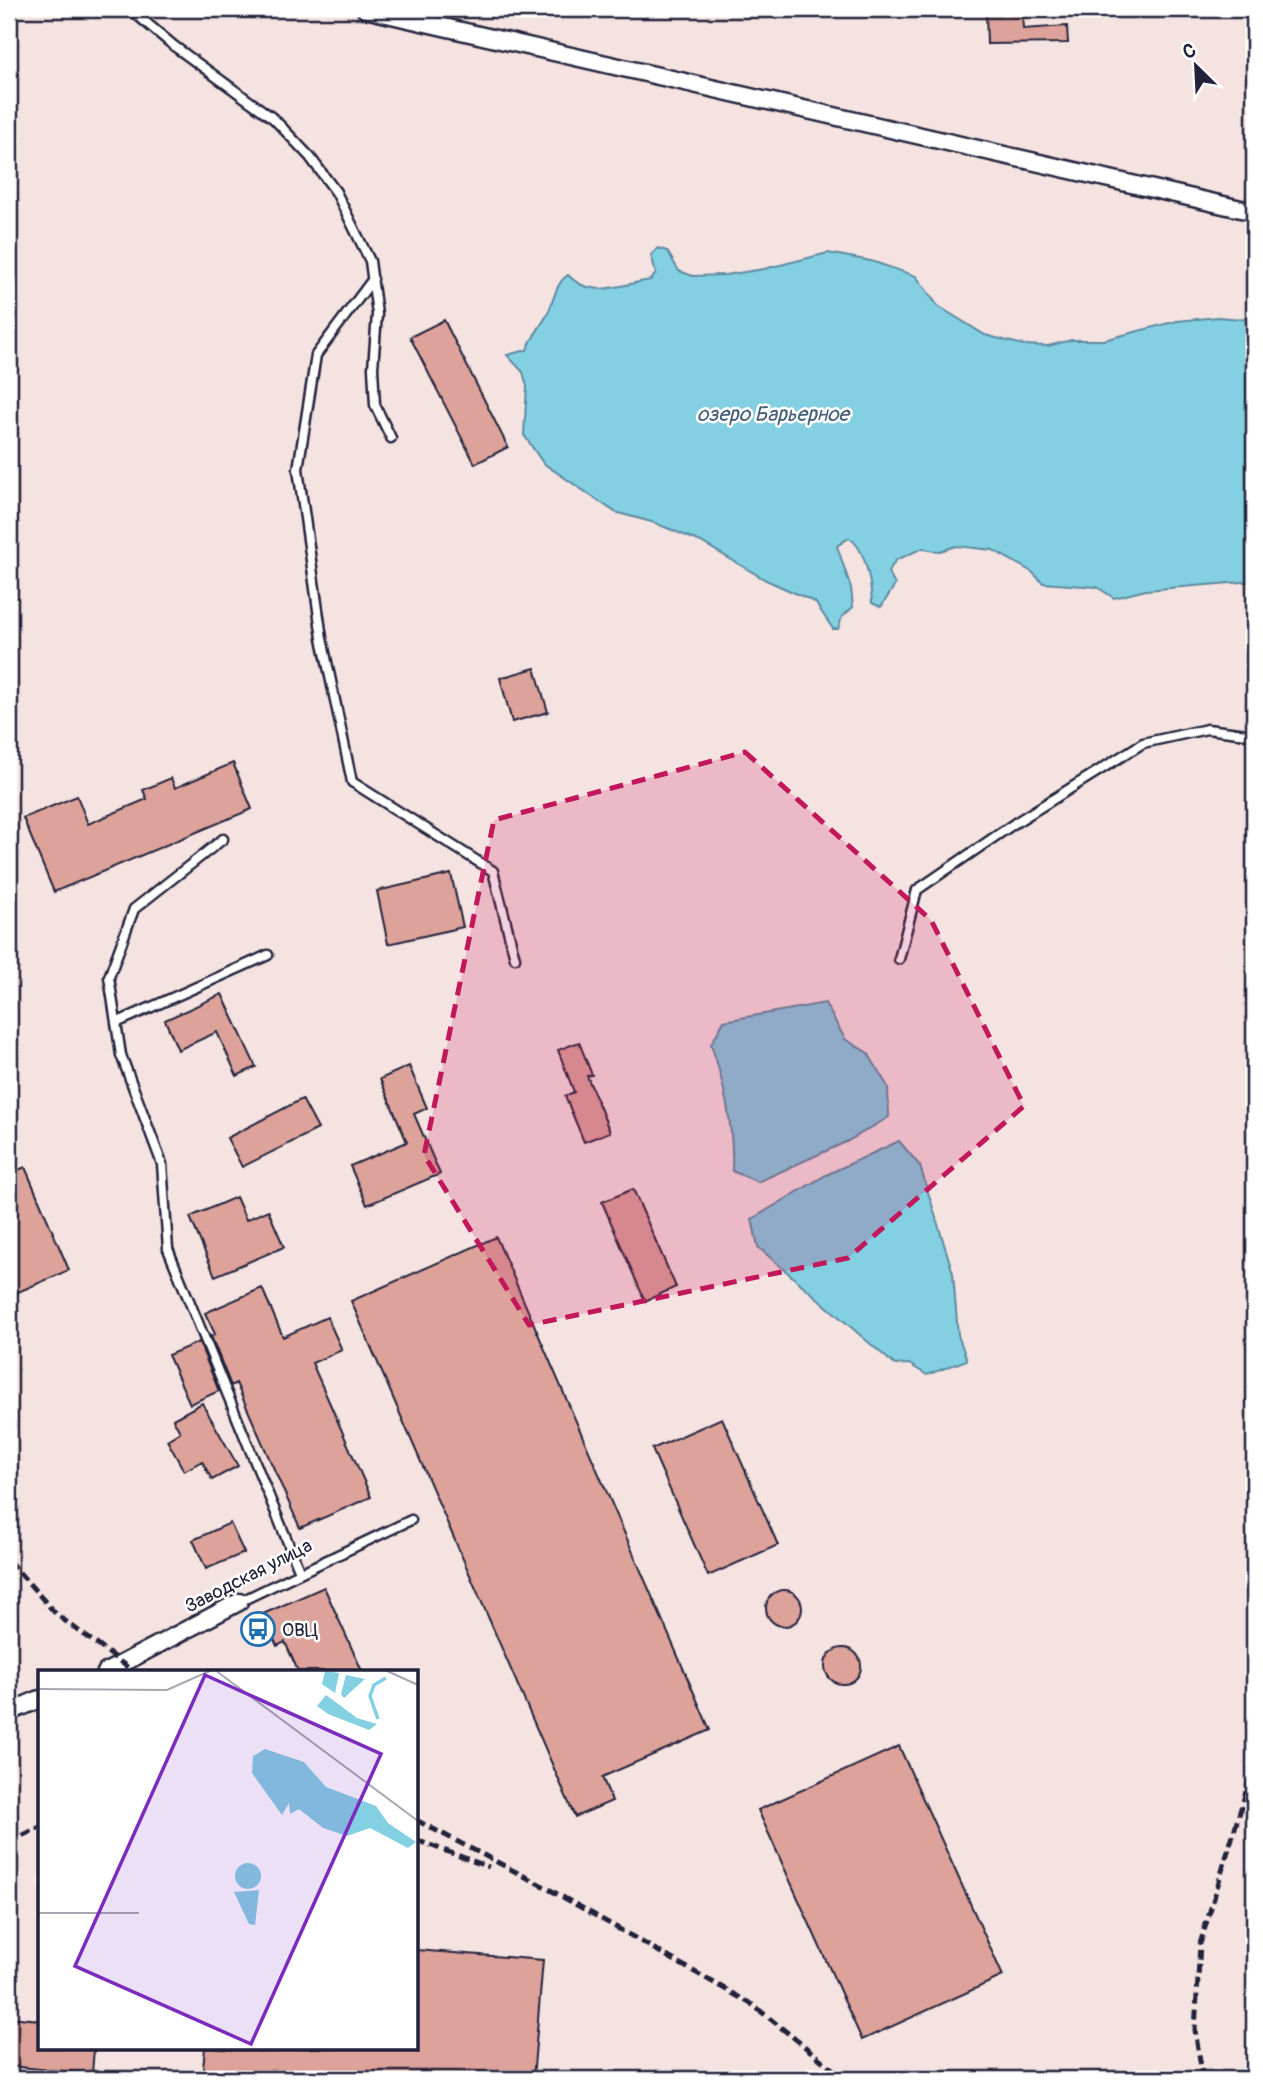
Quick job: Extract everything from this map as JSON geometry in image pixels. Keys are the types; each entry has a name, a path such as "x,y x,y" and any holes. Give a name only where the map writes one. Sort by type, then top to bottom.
{"street":[{"path":"365,9 1254,212"},
{"name":"Заводская улица","path":"108,1670 239,1602"},
{"path":"9,1712 38,1700"}],"lane":[{"path":"130,9 174,46 274,119 310,156 336,192 370,261 377,314 373,368 375,405 391,438"},
{"path":"373,279 316,355 298,469 322,638 352,782 493,871 515,958"},
{"path":"899,959 917,890 1015,823 1143,743 1207,730 1254,735"},
{"path":"223,839 134,909 109,977 121,1055 162,1164 168,1249 300,1572"},
{"path":"116,1023 268,955"},
{"name":"Заводская улица","path":"239,1602 411,1520"}],"highlighted area":[{"path":"745,752 931,920 1024,1106 848,1258 529,1325 424,1155 494,820"}],"shaded area":[{"path":"9,9 1254,9 1254,2079 9,2079"}],"water":[{"name":"озеро Барьерное","path":"658,248 667,251 679,271 693,276 725,275 764,269 828,253 871,261 916,276 938,306 985,335 1023,345 1048,346 1071,340 1104,340 1177,321 1218,317 1254,320 1254,581 1146,590 1114,598 1097,587 1043,583 1032,572 993,550 956,546 937,552 923,548 896,560 888,572 895,585 881,607 872,603 869,577 863,558 860,550 849,538 837,546 851,588 853,607 842,617 838,629 833,629 815,602 766,580 701,542 655,523 615,512 543,463 524,435 527,386 523,372 507,355 527,350 547,315 557,288 568,275 577,283 597,289 651,280 656,273 651,255"},
{"path":"825,1003 845,1039 868,1053 888,1087 889,1117 848,1141 758,1182 732,1171 728,1107 711,1044 724,1021"},
{"path":"899,1141 920,1166 953,1273 958,1335 967,1360 927,1375 909,1364 895,1365 758,1247 752,1219 826,1175"}],"building":[{"path":"1022,11 1023,29 1067,26 1068,43 987,44 986,12"},
{"path":"444,320 508,447 475,464 410,337"},
{"path":"535,668 548,712 512,722 500,678"},
{"path":"233,763 252,809 54,892 23,818 77,796 88,824 147,799 143,790 171,778 175,788"},
{"path":"451,874 463,927 388,944 377,891"},
{"path":"222,994 256,1067 237,1076 217,1032 178,1050 165,1020"},
{"path":"579,1042 592,1075 587,1076 610,1132 584,1142 565,1096 574,1092 558,1050"},
{"path":"409,1066 427,1108 414,1114 440,1174 367,1205 350,1166 407,1142 380,1079"},
{"path":"302,1099 318,1129 242,1167 227,1138"},
{"path":"25,1167 69,1270 9,1296 9,1174"},
{"path":"633,1189 676,1287 645,1301 602,1202"},
{"path":"236,1197 246,1220 268,1210 284,1247 215,1276 190,1217"},
{"path":"496,1237 710,1730 602,1777 612,1801 575,1817 351,1301"},
{"path":"262,1288 283,1337 327,1317 342,1350 312,1363 371,1497 300,1528 236,1383 231,1386 211,1336 215,1334 205,1313"},
{"path":"199,1342 219,1391 190,1404 168,1355"},
{"path":"202,1403 238,1466 212,1480 202,1461 184,1471 167,1440 180,1432 173,1419"},
{"path":"722,1418 778,1545 708,1576 652,1449"},
{"path":"230,1523 244,1553 206,1569 193,1540"},
{"path":"324,1587 362,1670 298,1670 285,1642 277,1646 263,1614"},
{"path":"784,1590 797,1595 802,1608 797,1621 784,1626 771,1621 766,1608 771,1595"},
{"path":"843,1648 856,1653 861,1666 856,1679 843,1684 830,1679 825,1666 830,1653"},
{"path":"899,1746 1003,1976 862,2040 758,1810"},
{"path":"418,1950 543,1960 533,2079 202,2079 205,2050 418,2050"},
{"path":"9,2017 38,2020 38,2050 94,2050 92,2074 9,2066"}],"railway":[{"path":"9,1561 56,1614 131,1670"},
{"path":"1203,2079 1195,2030 1200,1944 1254,1765"},
{"path":"418,1821 545,1887 753,2005 845,2079"},
{"path":"9,1842 38,1828"},
{"path":"418,1841 489,1867"}],"place":[{"name":"ОВЦ","path":"258,1629"}]}
